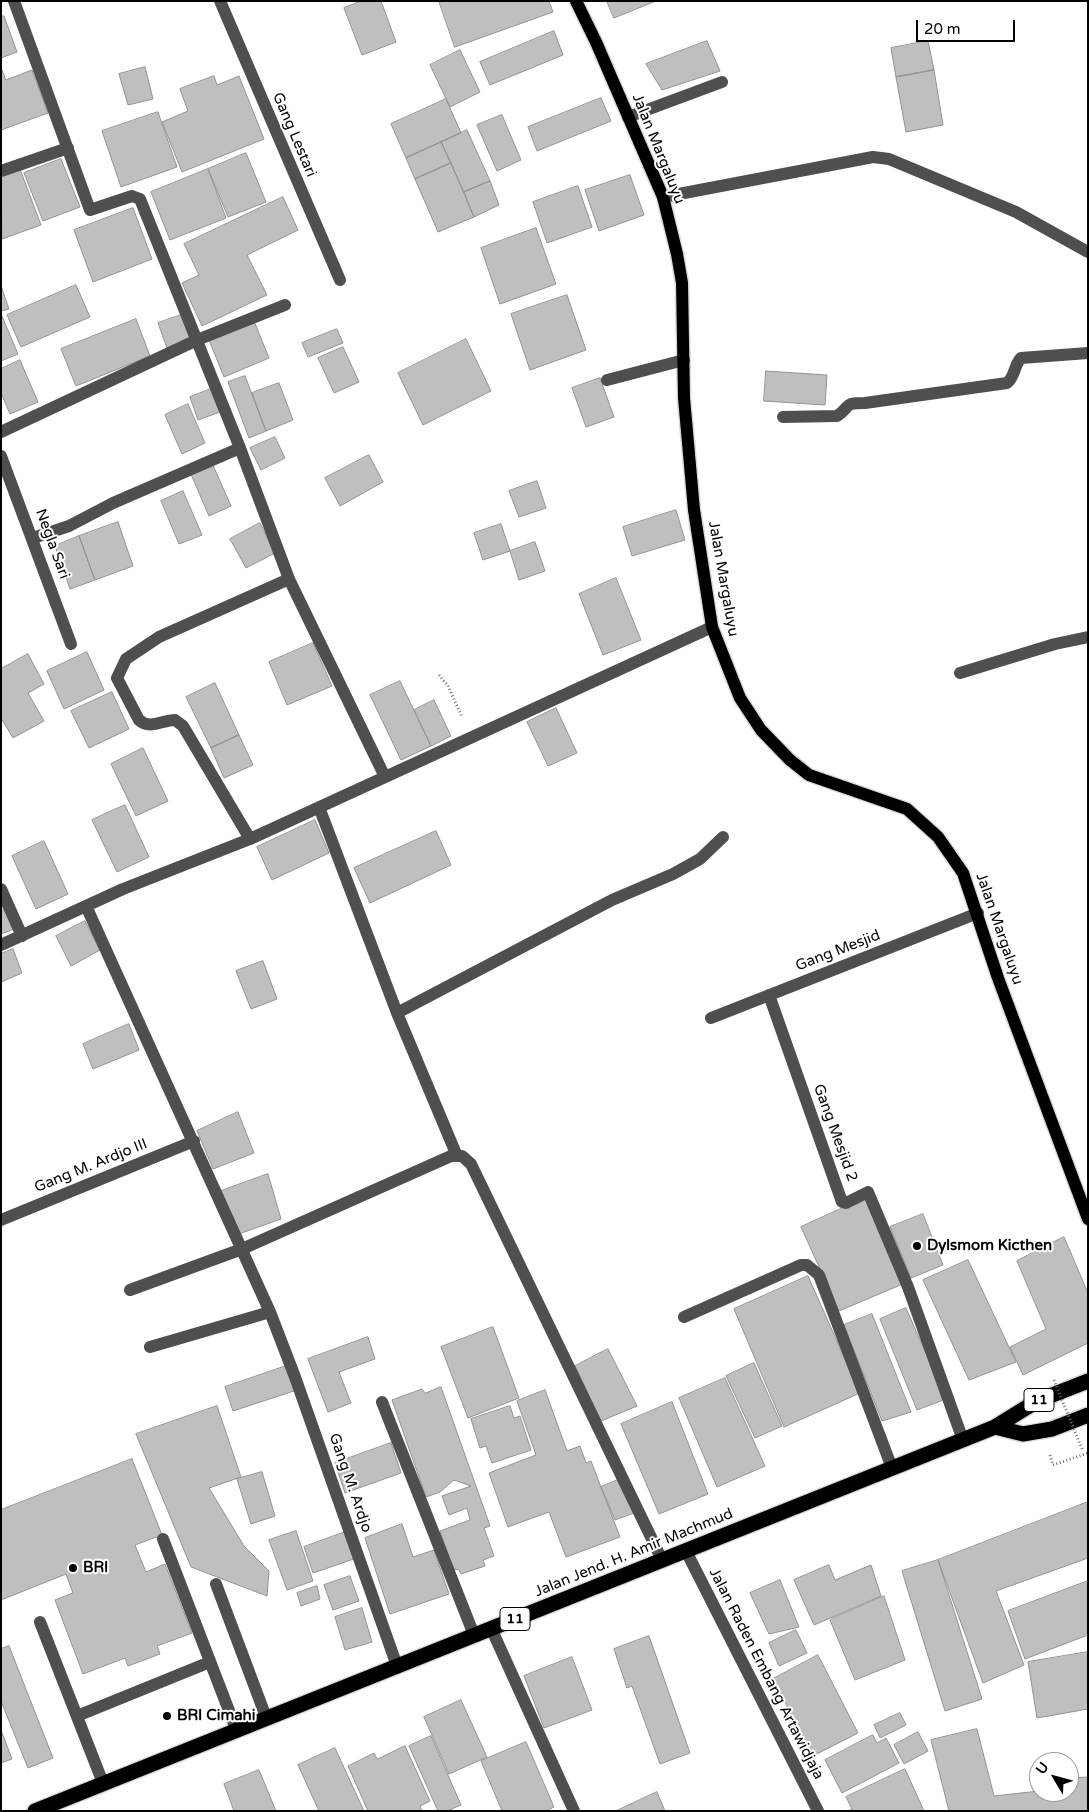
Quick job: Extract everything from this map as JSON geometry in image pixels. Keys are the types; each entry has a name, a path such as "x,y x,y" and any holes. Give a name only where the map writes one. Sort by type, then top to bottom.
{"highway":[{"name":"Jalan Jend. H. Amir Machmud","path":"35,1811 995,1427 1037,1401 1088,1380"},
{"name":"11","path":"995,1427 1023,1434 1052,1429 1088,1415"}],"main road":[{"name":"Jalan Margaluyu","path":"576,1 663,197 682,283 684,398 694,510 712,627 740,698 761,730 790,760 809,776 907,809 938,837 963,873 998,978 1085,1202 1088,1218"}],"street":[{"path":"14,1 90,210 132,196 140,199 240,448 289,579 385,777"},
{"name":"Gang Lestari","path":"220,1 340,280"},
{"path":"628,117 722,82"},
{"path":"1,171 68,148"},
{"path":"663,197 874,157 889,159 1016,212 1088,252"},
{"path":"1,432 197,340 285,305"},
{"path":"782,417 837,416 847,404 1007,382 1011,380 1017,363 1021,358 1088,353"},
{"path":"607,380 684,360"},
{"path":"33,538 69,526 113,503 240,448"},
{"name":"Negla Sari","path":"1,456 71,644"},
{"path":"250,839 183,726 175,720 149,725 144,724 139,720 117,678 126,659 159,637 289,579"},
{"path":"1,945 86,906 250,839 712,627"},
{"path":"960,673 1055,644 1088,637"},
{"path":"319,807 397,1013 457,1156"},
{"path":"397,1013 612,900 673,874 700,859 724,838"},
{"path":"1,889 22,936"},
{"name":"Gang M. Ardjo","path":"86,906 270,1312 302,1394 397,1666"},
{"name":"Gang Mesjid","path":"711,1018 978,914"},
{"name":"Gang Mesjid 2","path":"769,996 842,1202 846,1203 868,1192 908,1287 963,1440"},
{"name":"Gang M. Ardjo III","path":"1,1220 194,1141"},
{"path":"130,1290 242,1249 451,1156 462,1156 471,1164 662,1560"},
{"path":"684,1317 801,1265 814,1269 819,1275 892,1468"},
{"path":"150,1347 270,1312"},
{"path":"382,1402 474,1635"},
{"path":"163,1539 236,1729"},
{"name":"Jalan Raden Embang Artawidjaja","path":"686,1551 818,1811"},
{"path":"216,1584 266,1717"},
{"path":"40,1622 103,1783"},
{"path":"491,1628 574,1811"},
{"path":"77,1716 210,1662"}],"path":[{"path":"439,675 448,686 471,738"},
{"path":"1054,1380 1084,1454"}],"building":[{"path":"362,1 381,1 396,42 362,55 344,8"},
{"path":"439,1 549,1 553,12 455,47"},
{"path":"607,1 656,1 614,18"},
{"path":"4,16 17,52 1,58 1,17"},
{"path":"554,31 563,55 490,85 480,62"},
{"path":"707,41 720,71 662,90 646,64"},
{"path":"928,41 934,70 896,77 891,48"},
{"path":"460,50 480,92 450,107 430,65"},
{"path":"145,67 153,99 128,105 119,74"},
{"path":"1,68 6,80 32,70 48,113 1,130"},
{"path":"934,70 943,125 906,132 896,77"},
{"path":"214,76 217,85 239,76 264,139 182,172 162,122 188,111 180,89"},
{"path":"601,98 611,121 537,151 528,127"},
{"path":"446,99 461,133 406,158 391,124"},
{"path":"158,112 177,167 121,187 102,131"},
{"path":"502,115 521,160 497,171 477,125"},
{"path":"467,130 490,181 464,192 441,142"},
{"path":"441,142 451,163 415,179 406,158"},
{"path":"246,153 266,202 228,217 208,169"},
{"path":"61,159 80,207 43,221 24,173"},
{"path":"451,163 474,217 438,232 415,179"},
{"path":"20,169 41,225 2,239 1,175"},
{"path":"208,169 226,218 170,240 151,192"},
{"path":"630,175 644,215 599,231 585,190"},
{"path":"490,181 499,205 474,217 464,192"},
{"path":"578,186 592,227 547,243 533,202"},
{"path":"283,197 298,230 247,255 267,295 202,326 182,283 199,275 184,244"},
{"path":"133,208 152,259 93,282 74,230"},
{"path":"536,228 556,284 500,304 481,248"},
{"path":"76,285 90,317 21,347 7,315"},
{"path":"1,286 9,309 1,311"},
{"path":"567,295 586,350 530,370 511,314"},
{"path":"1,314 18,354 1,361"},
{"path":"181,315 190,339 167,348 158,323"},
{"path":"136,319 150,356 76,386 61,349"},
{"path":"254,321 269,358 224,377 209,340"},
{"path":"337,329 343,343 308,357 302,343"},
{"path":"466,339 491,391 423,425 398,373"},
{"path":"343,347 359,382 334,393 318,358"},
{"path":"20,360 38,402 10,414 1,393 1,369"},
{"path":"766,371 827,375 825,405 764,401"},
{"path":"245,376 266,431 249,438 228,382"},
{"path":"600,378 614,417 586,427 572,388"},
{"path":"279,383 293,420 266,431 252,393"},
{"path":"211,389 220,412 198,420 190,397"},
{"path":"188,404 205,443 182,454 165,415"},
{"path":"275,437 285,458 261,470 250,448"},
{"path":"369,455 383,482 340,506 325,478"},
{"path":"212,463 231,506 209,516 190,472"},
{"path":"537,481 546,508 519,517 509,491"},
{"path":"183,491 202,535 179,544 161,501"},
{"path":"676,510 685,540 632,556 623,527"},
{"path":"118,522 133,566 95,580 79,536"},
{"path":"260,523 275,553 246,568 230,539"},
{"path":"501,524 510,551 483,560 474,533"},
{"path":"79,536 95,580 70,589 55,546"},
{"path":"535,542 545,571 519,580 510,551"},
{"path":"616,578 641,640 603,655 579,594"},
{"path":"313,643 332,686 287,705 269,662"},
{"path":"87,652 104,690 64,709 47,671"},
{"path":"28,654 44,684 28,693 44,721 13,738 1,718 1,669"},
{"path":"400,681 431,746 401,760 370,695"},
{"path":"215,683 239,735 211,748 186,697"},
{"path":"112,692 129,729 89,748 71,711"},
{"path":"434,700 451,736 431,746 414,710"},
{"path":"556,708 577,753 548,766 527,722"},
{"path":"239,735 253,765 224,778 211,748"},
{"path":"143,748 168,801 136,816 111,764"},
{"path":"125,805 149,857 117,872 92,820"},
{"path":"315,820 329,853 272,880 257,847"},
{"path":"436,831 451,865 370,903 354,868"},
{"path":"44,841 68,894 36,909 12,856"},
{"path":"1,902 14,929 1,934"},
{"path":"85,921 100,950 71,966 56,936"},
{"path":"13,949 22,973 1,982 1,954"},
{"path":"263,961 277,999 251,1009 236,971"},
{"path":"129,1024 139,1050 93,1069 83,1044"},
{"path":"238,1112 254,1153 213,1169 197,1131"},
{"path":"268,1174 281,1219 236,1235 221,1191"},
{"path":"865,1198 905,1283 839,1311 801,1227"},
{"name":"Dylsmom Kicthen","path":"923,1214 943,1265 911,1278 890,1227"},
{"path":"1064,1237 1088,1293 1088,1343 1023,1375 1010,1347 1046,1329 1017,1261"},
{"path":"968,1260 1016,1362 969,1380 923,1280"},
{"path":"808,1276 860,1393 784,1427 734,1309"},
{"path":"906,1308 946,1399 917,1410 880,1319"},
{"path":"872,1314 911,1412 882,1421 844,1325"},
{"path":"493,1327 519,1398 468,1418 441,1347"},
{"path":"368,1337 375,1359 339,1372 351,1403 328,1412 308,1359"},
{"path":"608,1349 637,1406 601,1421 575,1366"},
{"path":"754,1363 782,1426 755,1438 726,1376"},
{"path":"289,1365 297,1390 233,1411 225,1387"},
{"path":"725,1378 765,1466 717,1487 679,1398"},
{"path":"441,1387 490,1526 484,1528 494,1556 483,1560 485,1566 461,1574 459,1570 453,1569 440,1531 470,1520 467,1508 449,1515 442,1496 471,1486 454,1480 440,1492 426,1497 392,1400 422,1389 425,1393"},
{"path":"545,1390 567,1451 580,1446 586,1463 591,1461 620,1537 566,1557 549,1512 508,1527 489,1473 536,1455 517,1401"},
{"path":"672,1402 708,1494 659,1514 621,1424"},
{"path":"217,1406 241,1477 209,1488 244,1546 269,1571 267,1596 191,1567 136,1434"},
{"path":"510,1406 514,1418 520,1416 531,1450 492,1463 486,1446 480,1448 471,1419"},
{"path":"391,1443 401,1473 345,1493 335,1463"},
{"name":"BRI","path":"132,1459 162,1535 135,1545 146,1572 165,1564 192,1633 157,1646 160,1654 128,1666 125,1658 83,1674 55,1600 73,1593 66,1574 1,1600 1,1510"},
{"path":"262,1472 275,1516 251,1524 237,1479"},
{"path":"620,1479 634,1513 615,1520 601,1487"},
{"path":"1088,1502 1088,1558 996,1591 1024,1665 983,1683 938,1560"},
{"path":"402,1524 413,1557 434,1550 449,1594 390,1614 365,1538"},
{"path":"296,1531 313,1581 287,1590 269,1540"},
{"path":"345,1532 354,1559 313,1573 304,1547"},
{"path":"938,1560 982,1699 945,1711 902,1571"},
{"path":"829,1565 835,1580 871,1565 881,1596 814,1625 794,1580"},
{"path":"350,1576 359,1601 333,1610 324,1585"},
{"path":"780,1580 799,1627 769,1634 750,1593"},
{"path":"1088,1581 1088,1635 1025,1659 1008,1611"},
{"path":"317,1586 320,1599 301,1606 297,1593"},
{"path":"884,1596 905,1660 855,1680 830,1620"},
{"path":"362,1608 372,1642 345,1650 335,1617"},
{"path":"796,1630 807,1653 779,1666 769,1643"},
{"path":"649,1636 690,1753 660,1764 632,1686 627,1688 614,1649"},
{"path":"9,1646 53,1758 28,1768 1,1701 1,1649"},
{"path":"1088,1652 1088,1709 1037,1718 1028,1662"},
{"path":"818,1655 858,1733 813,1756 773,1679"},
{"path":"572,1657 592,1710 544,1728 524,1676"},
{"path":"461,1700 487,1757 449,1774 424,1717"},
{"path":"900,1713 906,1725 880,1738 874,1725"},
{"path":"977,1729 994,1796 1029,1792 1029,1802 1079,1802 1079,1777 1088,1777 1088,1811 949,1811 931,1740"},
{"path":"1,1730 12,1759 1,1763"},
{"path":"918,1732 928,1751 904,1764 894,1745"},
{"path":"873,1735 877,1743 886,1738 899,1763 842,1793 825,1760"},
{"path":"431,1736 461,1805 447,1811 438,1811 409,1746"},
{"path":"526,1742 554,1807 546,1811 502,1811 481,1761"},
{"path":"405,1746 430,1801 420,1806 422,1811 368,1811 348,1766 374,1753 377,1759"},
{"path":"335,1748 364,1811 319,1811 298,1765"},
{"path":"905,1769 924,1811 848,1811 852,1809 846,1797"},
{"path":"259,1770 276,1811 234,1811 224,1784"},
{"path":"657,1792 665,1811 616,1811"}],"place":[{"name":"Dylsmom Kicthen","path":"917,1246"},
{"name":"BRI","path":"73,1568"},
{"name":"BRI Cimahi","path":"167,1716"}]}
